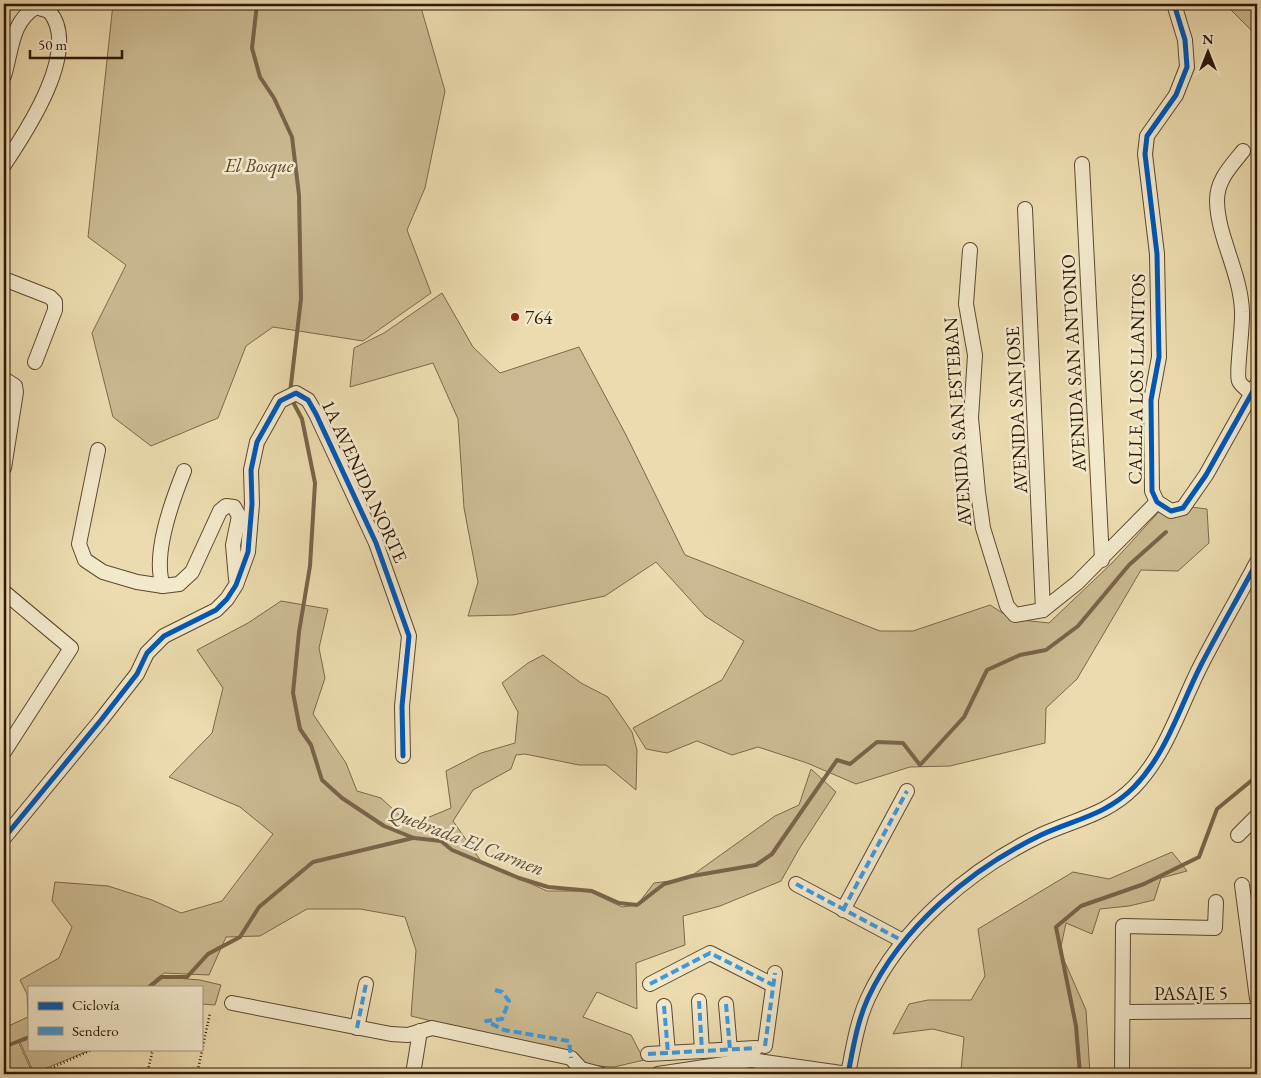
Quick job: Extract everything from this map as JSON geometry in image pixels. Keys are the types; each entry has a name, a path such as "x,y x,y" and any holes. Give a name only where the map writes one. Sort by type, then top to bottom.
{"street":[{"name":"CALLE A LOS LLANITOS","path":"1174,4 1185,40 1187,67 1176,95 1147,136 1144,154 1157,254 1159,357 1150,400 1150,470 1152,491 1156,502 1171,511 1183,508 1206,475 1255,389"},
{"path":"4,76 14,30 32,10 43,6 54,16 57,26 58,57 33,121 4,165"},
{"path":"1243,151 1219,183 1217,200 1219,219 1237,275 1242,310 1243,335 1238,376 1240,383 1255,389"},
{"name":"AVENIDA SAN ANTONIO","path":"1082,164 1102,560"},
{"name":"AVENIDA SAN JOSE","path":"1025,209 1044,610"},
{"name":"AVENIDA SAN ESTEBAN","path":"970,250 966,304 975,355 972,418 983,528 1007,606 1015,615 1044,610"},
{"path":"4,279 50,297 55,302 55,310 35,362"},
{"path":"4,378 15,386 16,392 4,468"},
{"name":"1A AVENIDA NORTE","path":"4,838 137,674 147,653 164,636 216,610 227,599 236,585 248,552 252,504 252,470 258,442 280,401 296,393 308,400 316,414 376,543 409,636 402,706 403,756"},
{"path":"98,450 80,544 85,560 103,572 137,582 163,586 179,584 186,578 220,511 226,506 234,507 240,516 234,545 236,585"},
{"path":"163,586 159,574 168,511 184,472"},
{"path":"1044,610 1102,560 1156,502"},
{"path":"658,1074 751,1060 848,1074 860,1020 868,998 902,941 939,903 974,875 1040,836 1112,807 1134,787 1148,770 1165,744 1201,664 1257,562"},
{"path":"4,592 71,648 4,752"},
{"path":"843,910 907,791"},
{"path":"1238,835 1257,816"},
{"path":"796,884 902,941"},
{"path":"1242,885 1257,999"},
{"path":"1122,1074 1124,1012 1123,926 1215,928 1216,902"},
{"path":"648,1054 760,1047 774,979 710,953 650,984"},
{"path":"357,1028 366,984"},
{"path":"699,1002 702,1051"},
{"path":"232,1003 391,1034 408,1035 432,1028 571,1058 580,1072 600,1074"},
{"path":"726,1004 730,1050"},
{"path":"664,1006 668,1053"},
{"name":"PASAJE 5","path":"1124,1012 1257,1011"},
{"path":"413,1074 420,1031"}],"path":[{"path":"197,1074 210,1013"},
{"path":"38,1074 92,1050"},
{"path":"147,1074 153,1050"}],"green space":[{"name":"El Bosque","path":"113,4 420,4 445,91 425,188 407,230 431,293 363,341 273,327 246,346 218,418 151,446 113,417 92,333 126,265 88,237"},
{"path":"1225,4 1257,4 1257,35 1256,35"},
{"path":"442,293 473,347 500,373 579,347 626,435 685,555 880,631 913,631 990,605 1012,619 1049,623 1113,562 1166,504 1207,509 1209,543 1178,571 1141,570 1077,679 1046,708 1045,743 950,766 910,767 856,784 807,763 758,747 732,755 697,741 667,753 646,749 633,728 722,680 744,641 705,616 656,562 605,596 513,615 468,616 478,582 464,508 458,419 433,363 350,387 354,348 384,333"},
{"path":"281,601 328,609 319,648 325,678 313,714 346,763 357,791 381,798 410,825 451,808 446,771 481,753 515,743 518,712 502,683 528,663 543,655 581,683 608,697 632,732 637,750 636,790 606,765 579,765 525,754 516,755 511,769 473,790 453,821 481,861 547,891 588,891 622,907 637,905 654,883 687,879 775,816 799,805 811,769 836,792 799,849 781,881 720,906 683,916 685,945 636,963 637,1009 597,992 583,1017 631,1035 644,1060 614,1067 581,1065 497,1037 411,1016 416,950 405,917 360,909 307,909 260,936 226,937 209,975 164,973 148,986 28,986 28,1017 27,994 20,980 59,958 72,927 52,901 55,882 108,886 152,900 181,913 222,901 273,834 240,807 169,777 212,733 223,688 197,650 248,623"},
{"path":"1172,852 1187,871 1161,878 1154,900 1129,906 1100,909 1092,934 1066,923 1060,951 1086,1010 1090,1074 941,1074 961,1070 964,1037 933,1029 893,1034 909,1004 928,1000 971,1000 985,976 978,929 1073,872 1109,879"},
{"path":"164,977 200,980 221,985 215,1005 202,1004 202,986 153,986"},
{"path":"28,1017 28,1036 18,1041 33,1074 4,1074 4,1028"},
{"path":"28,1039 28,1050 91,1050 34,1073 20,1042"}],"waterway":[{"name":"Quebrada El Carmen","path":"257,4 252,48 260,77 274,98 292,137 299,195 301,299 290,393"},
{"name":"Quebrada El Carmen","path":"292,400 302,419 315,483 310,566 299,632 293,693 300,729 311,745 322,780 342,798 384,826 414,838 441,841 452,850 519,878 548,887 592,891 619,903 637,905 664,884 692,876 756,865 772,854 837,760 850,764 877,742 903,743 920,765 964,717 987,670 1020,655 1046,650 1078,626 1129,565 1166,532"},
{"path":"1080,1074 1076,1026 1056,927 1081,906 1144,884 1199,857 1217,809 1257,776"},
{"path":"150,986 161,977 187,977 208,954 240,937 259,907 313,862 413,838"},
{"path":"4,1047 28,1037"}],"marked path":[{"path":"843,910 907,791"},
{"path":"796,884 903,941"},
{"path":"650,984 710,953 773,985"},
{"path":"765,1046 775,973"},
{"path":"357,1028 366,984"},
{"path":"495,990 502,992 509,1001 502,1019 486,1021 504,1030 569,1041 571,1058"},
{"path":"699,1001 702,1051"},
{"path":"726,1004 730,1050"},
{"path":"664,1006 668,1053"},
{"path":"648,1054 756,1048"}],"cycle path":[{"path":"1174,4 1185,40 1187,67 1176,95 1147,136 1145,154 1157,254 1159,357 1151,400 1152,491 1157,502 1171,511 1183,508 1206,475 1257,384"},
{"path":"4,838 137,674 147,653 164,636 216,610 227,599 236,585 248,552 252,504 251,470 257,442 280,401 296,393 308,400 316,414 376,543 409,636 402,706 403,756"},
{"path":"848,1074 858,1026 868,998 882,972 899,947 919,924 941,902 989,864 1041,835 1090,816 1113,804 1134,787 1145,774 1172,729 1201,665 1257,562"}],"place":[{"name":"764","path":"515,317"}]}
